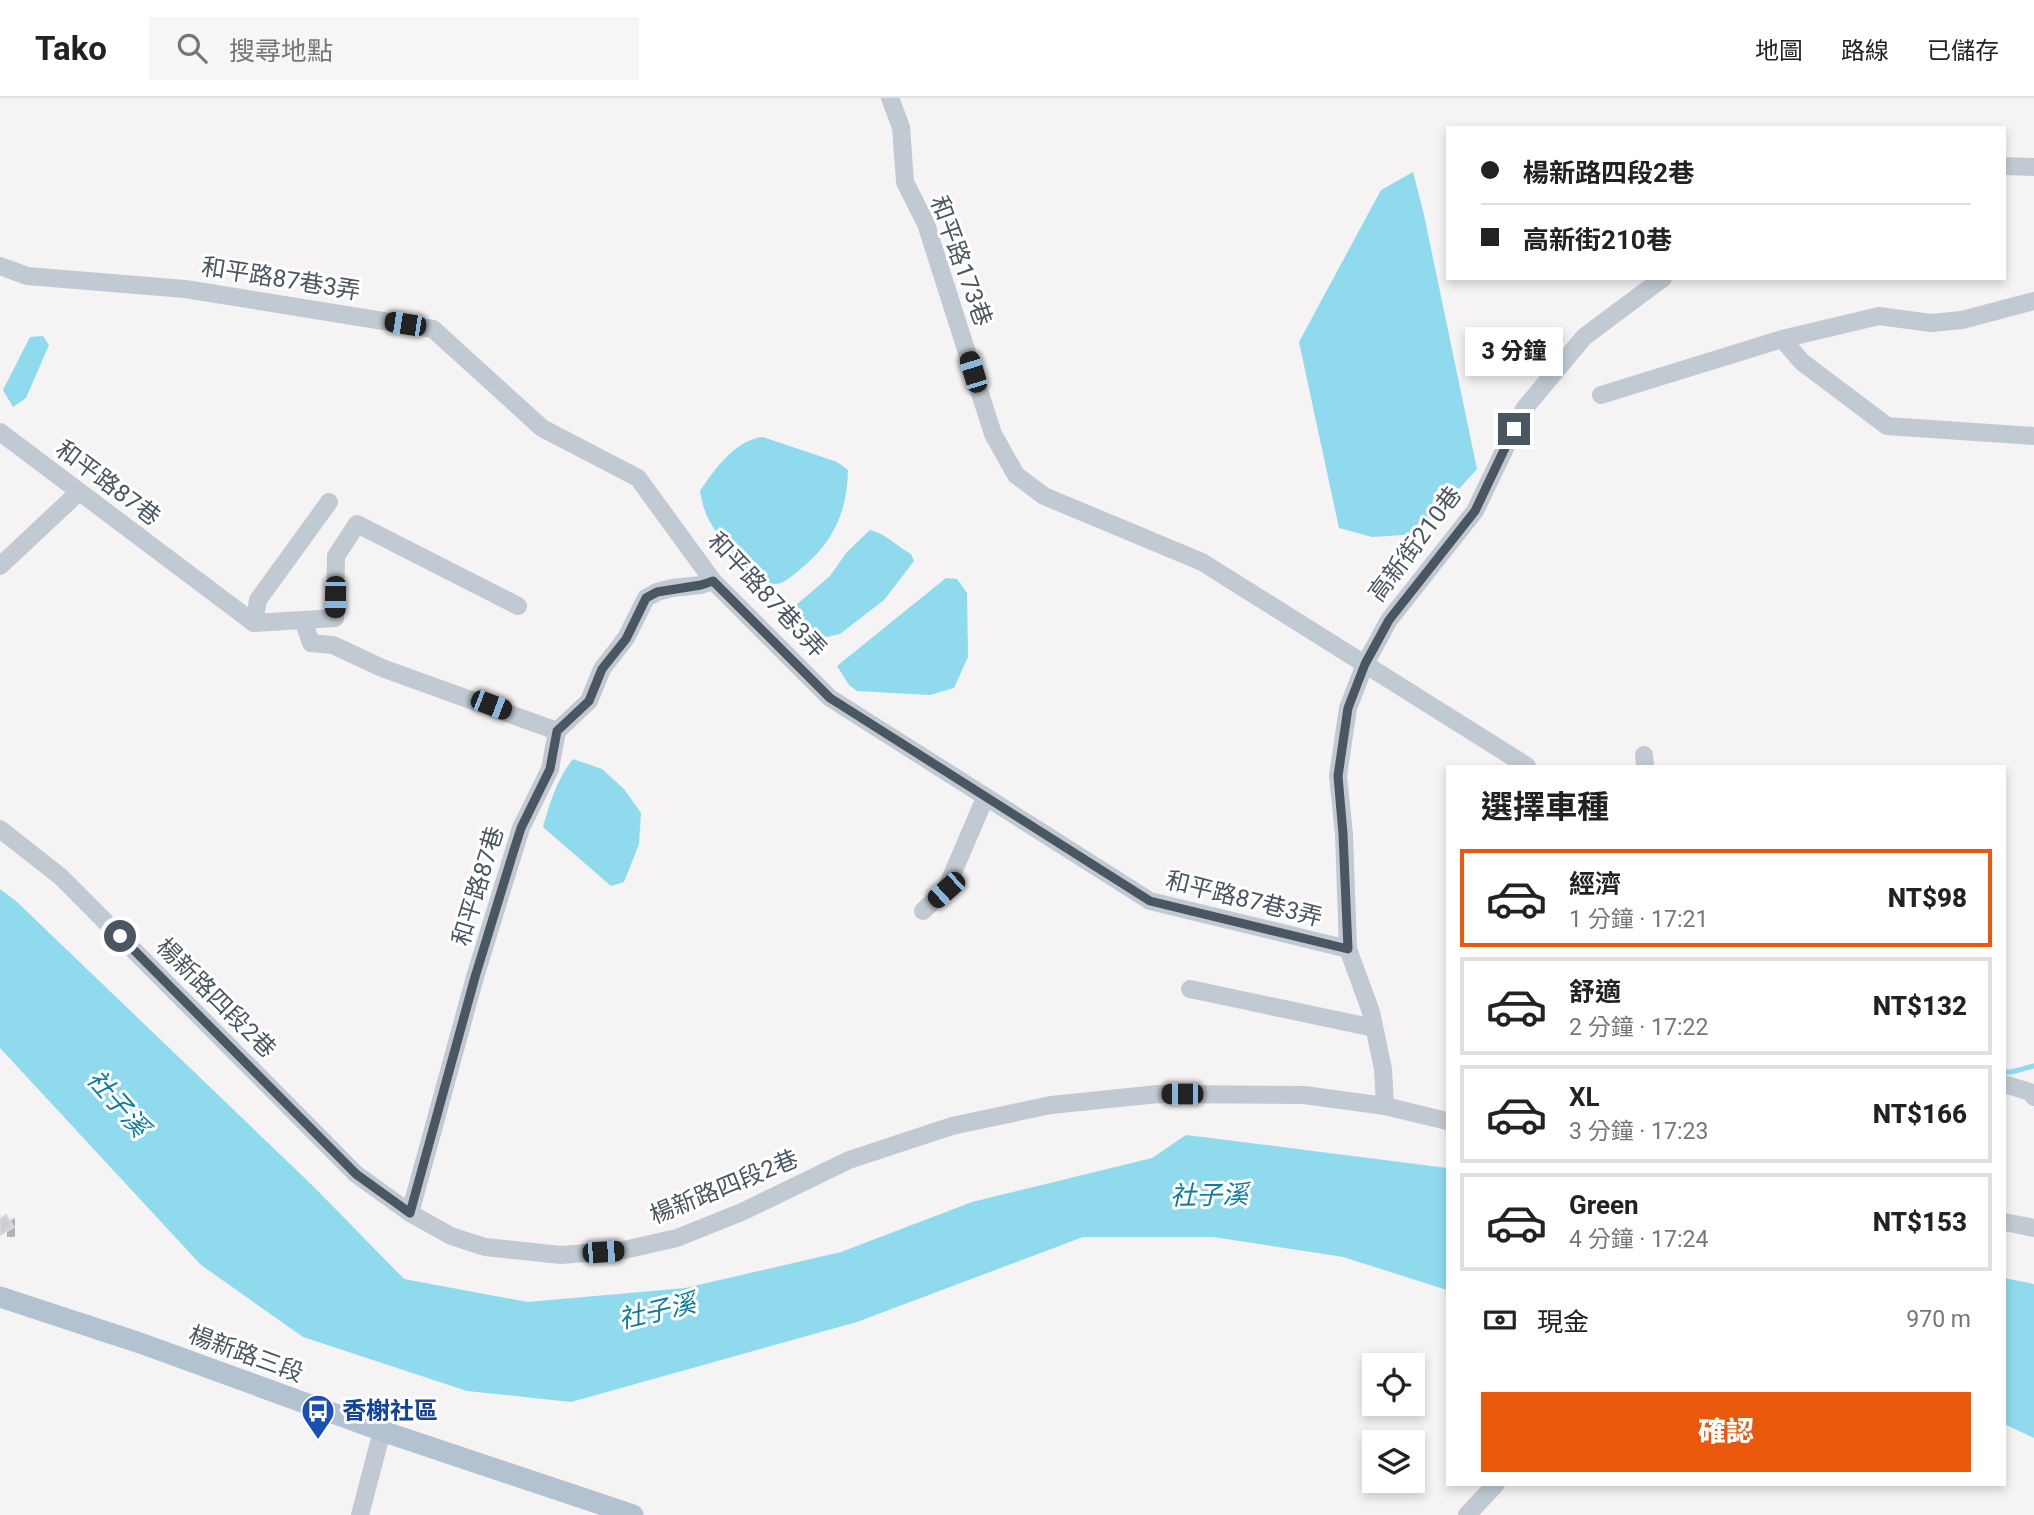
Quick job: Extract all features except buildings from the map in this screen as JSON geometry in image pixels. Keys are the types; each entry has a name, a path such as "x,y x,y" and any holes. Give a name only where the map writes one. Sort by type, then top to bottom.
{"main road":[{"name":"楊新路三段","path":"0,1297 140,1343 382,1431 633,1515"}],"street":[{"name":"和平路173巷","path":"890,98 901,127 905,182 926,224 993,434 1016,475 1044,496 1202,562 1365,664"},
{"path":"2006,166 2034,167"},
{"name":"和平路87巷3弄","path":"0,266 27,276 185,289 433,329 542,428 638,478 713,581 830,698 1150,901 1348,949"},
{"name":"高新街210巷","path":"1385,1105 1383,1069 1371,1012 1348,949 1338,776 1348,708 1365,664 1389,620 1475,511 1524,409 1584,338 1660,280"},
{"path":"1601,395 1782,339 1880,316 1942,322 1962,320 2034,301"},
{"path":"1782,339 1802,362 1887,426 2034,436"},
{"name":"和平路87巷","path":"0,432 254,623"},
{"path":"0,566 79,492"},
{"path":"328,502 258,600 254,623 335,618 336,556 357,524 518,606"},
{"path":"303,620 311,643 333,645 382,668 557,731 589,701 602,669 626,639 646,598 657,592 713,581"},
{"path":"1365,664 1525,765"},
{"name":"和平路87巷","path":"410,1213 475,977 521,828 550,769 557,731"},
{"path":"923,911 946,890 985,798"},
{"name":"楊新路四段2巷","path":"0,829 61,877 356,1174 410,1213 451,1236 485,1247 561,1255 624,1250 677,1238 744,1211 849,1160 952,1126 1051,1105 1158,1094 1304,1095 1385,1105 1446,1121"},
{"path":"1190,989 1374,1028"},
{"path":"2006,1085 2030,1092 2034,1097"},
{"path":"2006,1222 2034,1228"},
{"path":"360,1515 382,1431"},
{"path":"1467,1515 1494,1486"}],"water":[{"path":"1413,172 1477,469 1418,534 1372,537 1339,528 1299,342 1381,190"},
{"path":"43,336 49,345 26,398 13,407 3,390 30,337"},
{"path":"763,437 837,462 848,470 841,515 828,539 809,561 778,584 767,583 747,571 710,522 700,491 719,465 735,450 753,439"},
{"path":"870,530 911,554 914,561 884,600 840,634 818,639 802,626 795,606 830,576 847,552"},
{"path":"946,578 957,579 967,593 968,657 954,688 930,695 857,691 849,685 837,666"},
{"path":"573,759 602,769 624,789 641,813 639,844 624,882 611,886 543,827 558,783"},
{"name":"社子溪","path":"0,889 16,901 314,1187 404,1279 528,1302 685,1288 841,1252 972,1202 1152,1158 1186,1135 1446,1168 1446,1290 1343,1257 1213,1237 1083,1237 857,1322 571,1402 467,1391 303,1337 201,1265 0,1048"},
{"path":"2006,1278 2034,1284 2034,1438 2006,1425"}],"waterway":[{"path":"2006,1072 2034,1066"}],"place":[{"name":"香榭社區","path":"318,1441"}],"route":[{"path":"120,936 356,1174 410,1213 475,977 521,828 550,769 557,731 589,701 602,669 626,639 646,598 672,588 713,581 830,698 1150,901 1348,949 1338,776 1348,708 1365,664 1389,620 1475,511 1514,429"}]}
